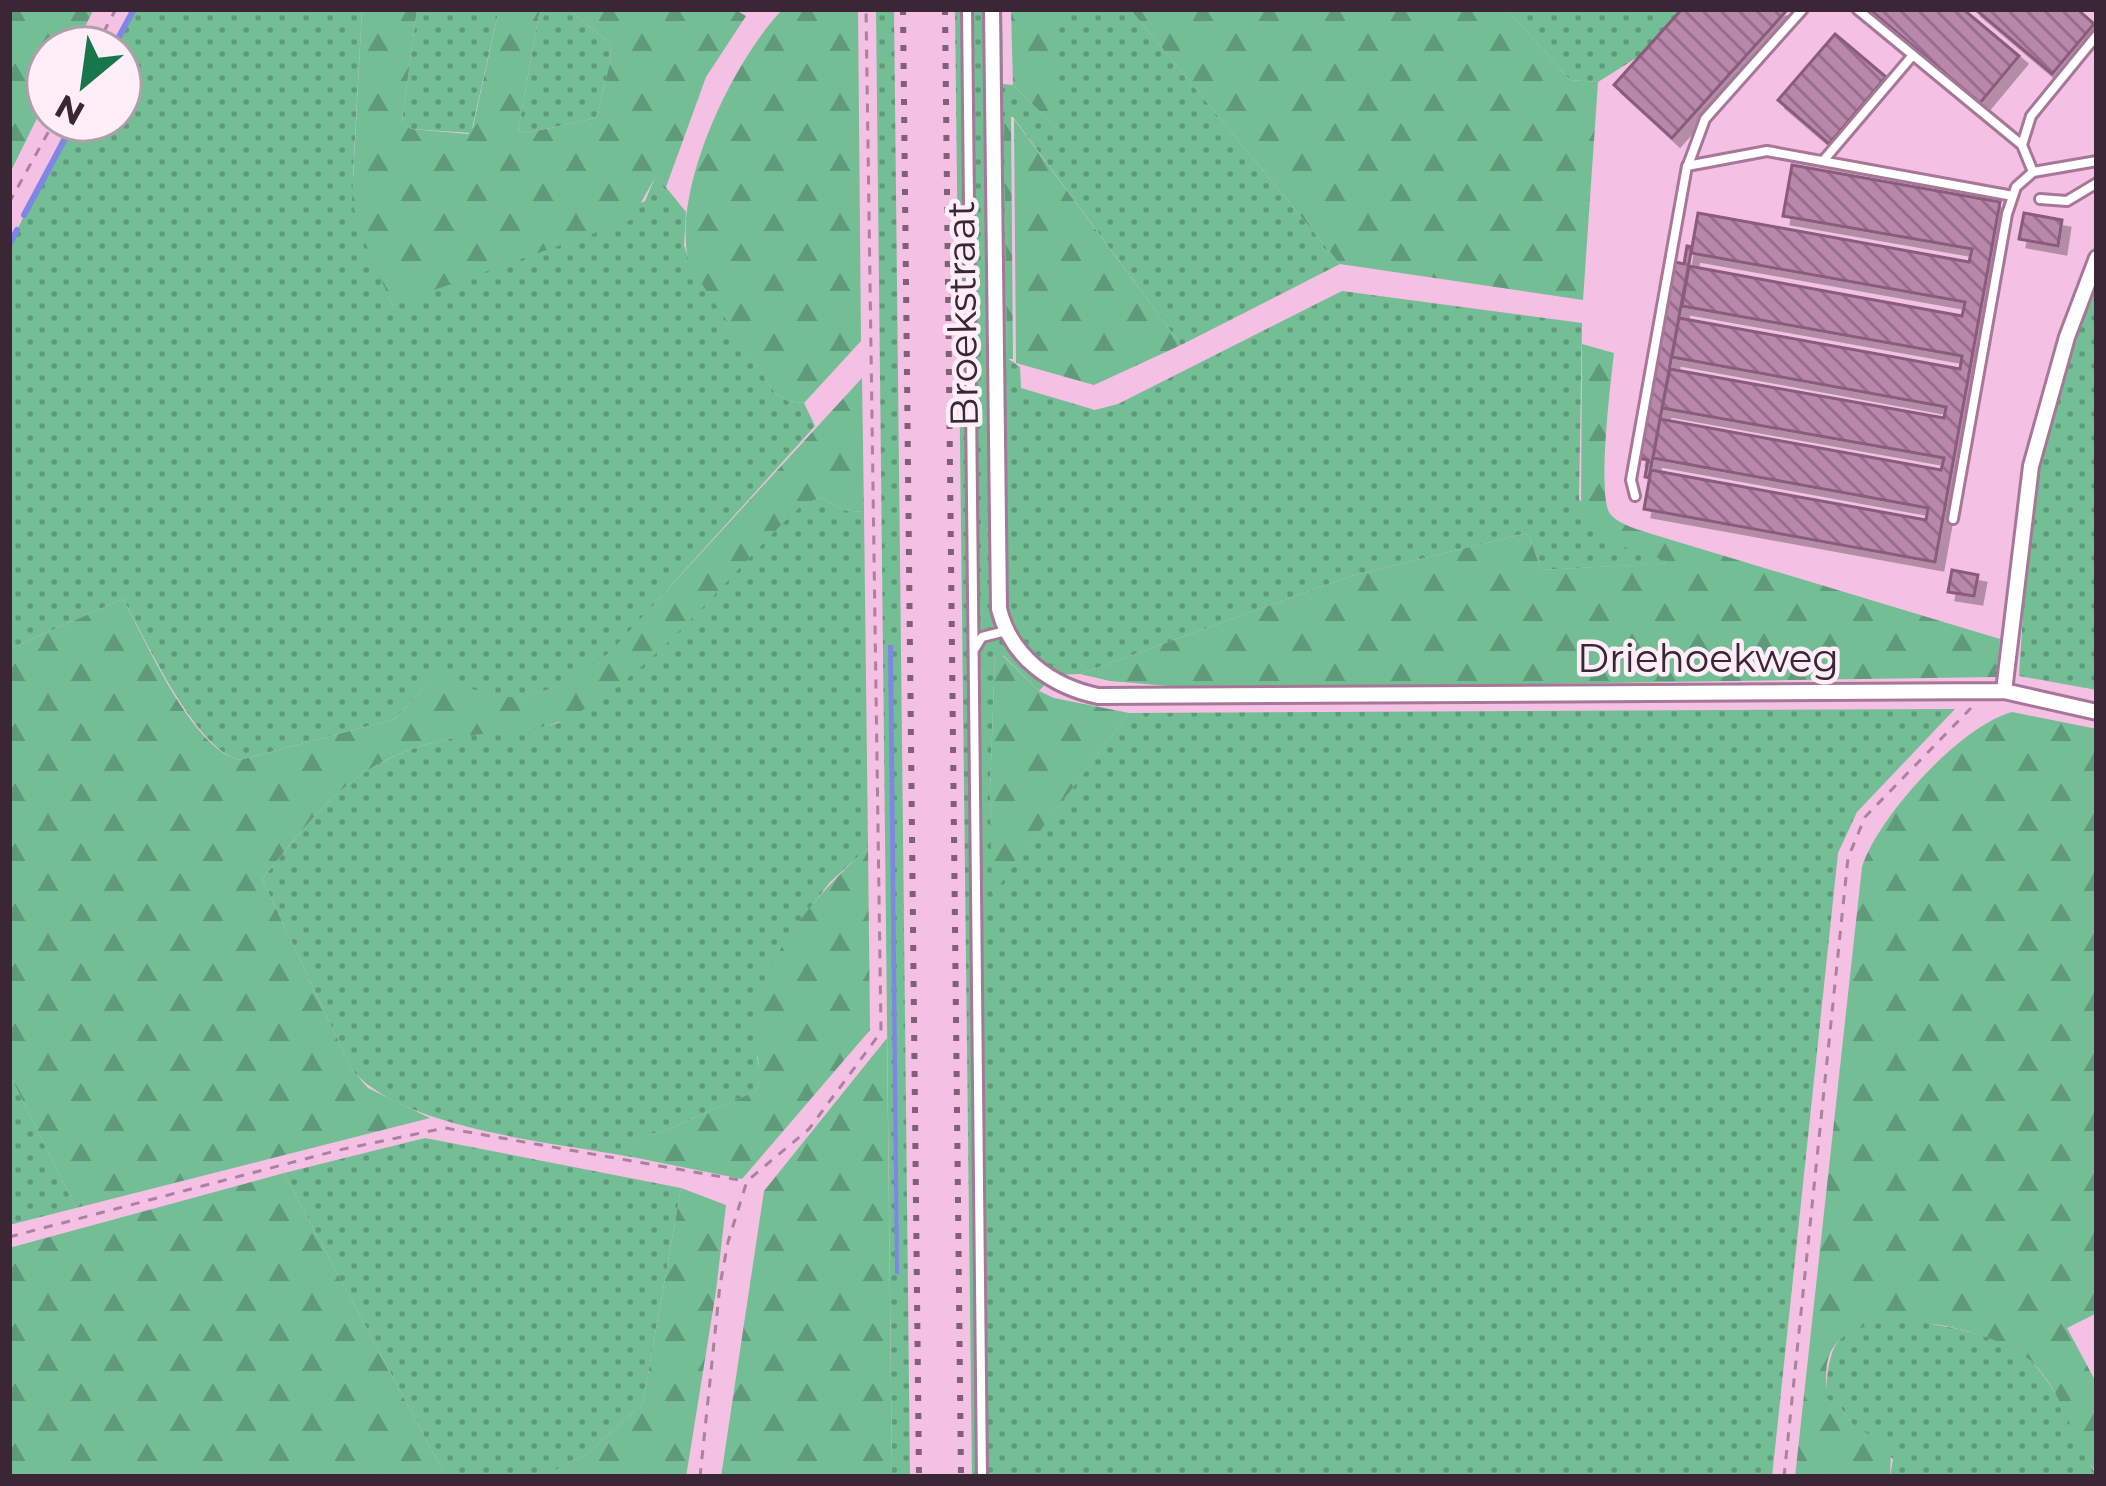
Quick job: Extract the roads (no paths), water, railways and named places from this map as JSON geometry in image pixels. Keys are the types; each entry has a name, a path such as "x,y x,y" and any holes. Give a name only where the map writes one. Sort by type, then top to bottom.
{"street":[{"name":"Broekstraat","path":"992,9 1004,624"},
{"path":"2004,691 2031,466 2067,337 2097,258"},
{"name":"Driehoekweg","path":"1004,624 1024,656 1049,678 1098,696 2004,691 2097,712"}],"lane":[{"path":"967,9 982,1477"},
{"path":"1635,496 1631,480 1687,166 1705,119 1803,9"},
{"path":"1857,9 2022,145 2033,172"},
{"path":"2022,145 2031,116 2097,35"},
{"path":"1823,161 1913,55"},
{"path":"1687,166 1767,151 2013,196"},
{"path":"1953,519 2016,188 2033,172 2097,161"},
{"path":"2040,199 2067,201 2097,182"},
{"path":"973,657 982,637 1004,624"}],"water":[{"path":"888,645 893,645 899,1274 895,1274"}],"waterway":[{"path":"126,24 134,9"},
{"path":"24,215 62,144"},
{"path":"9,245 17,230"}],"railway":[{"path":"903,9 919,1477"},
{"path":"945,9 961,1477"}]}
